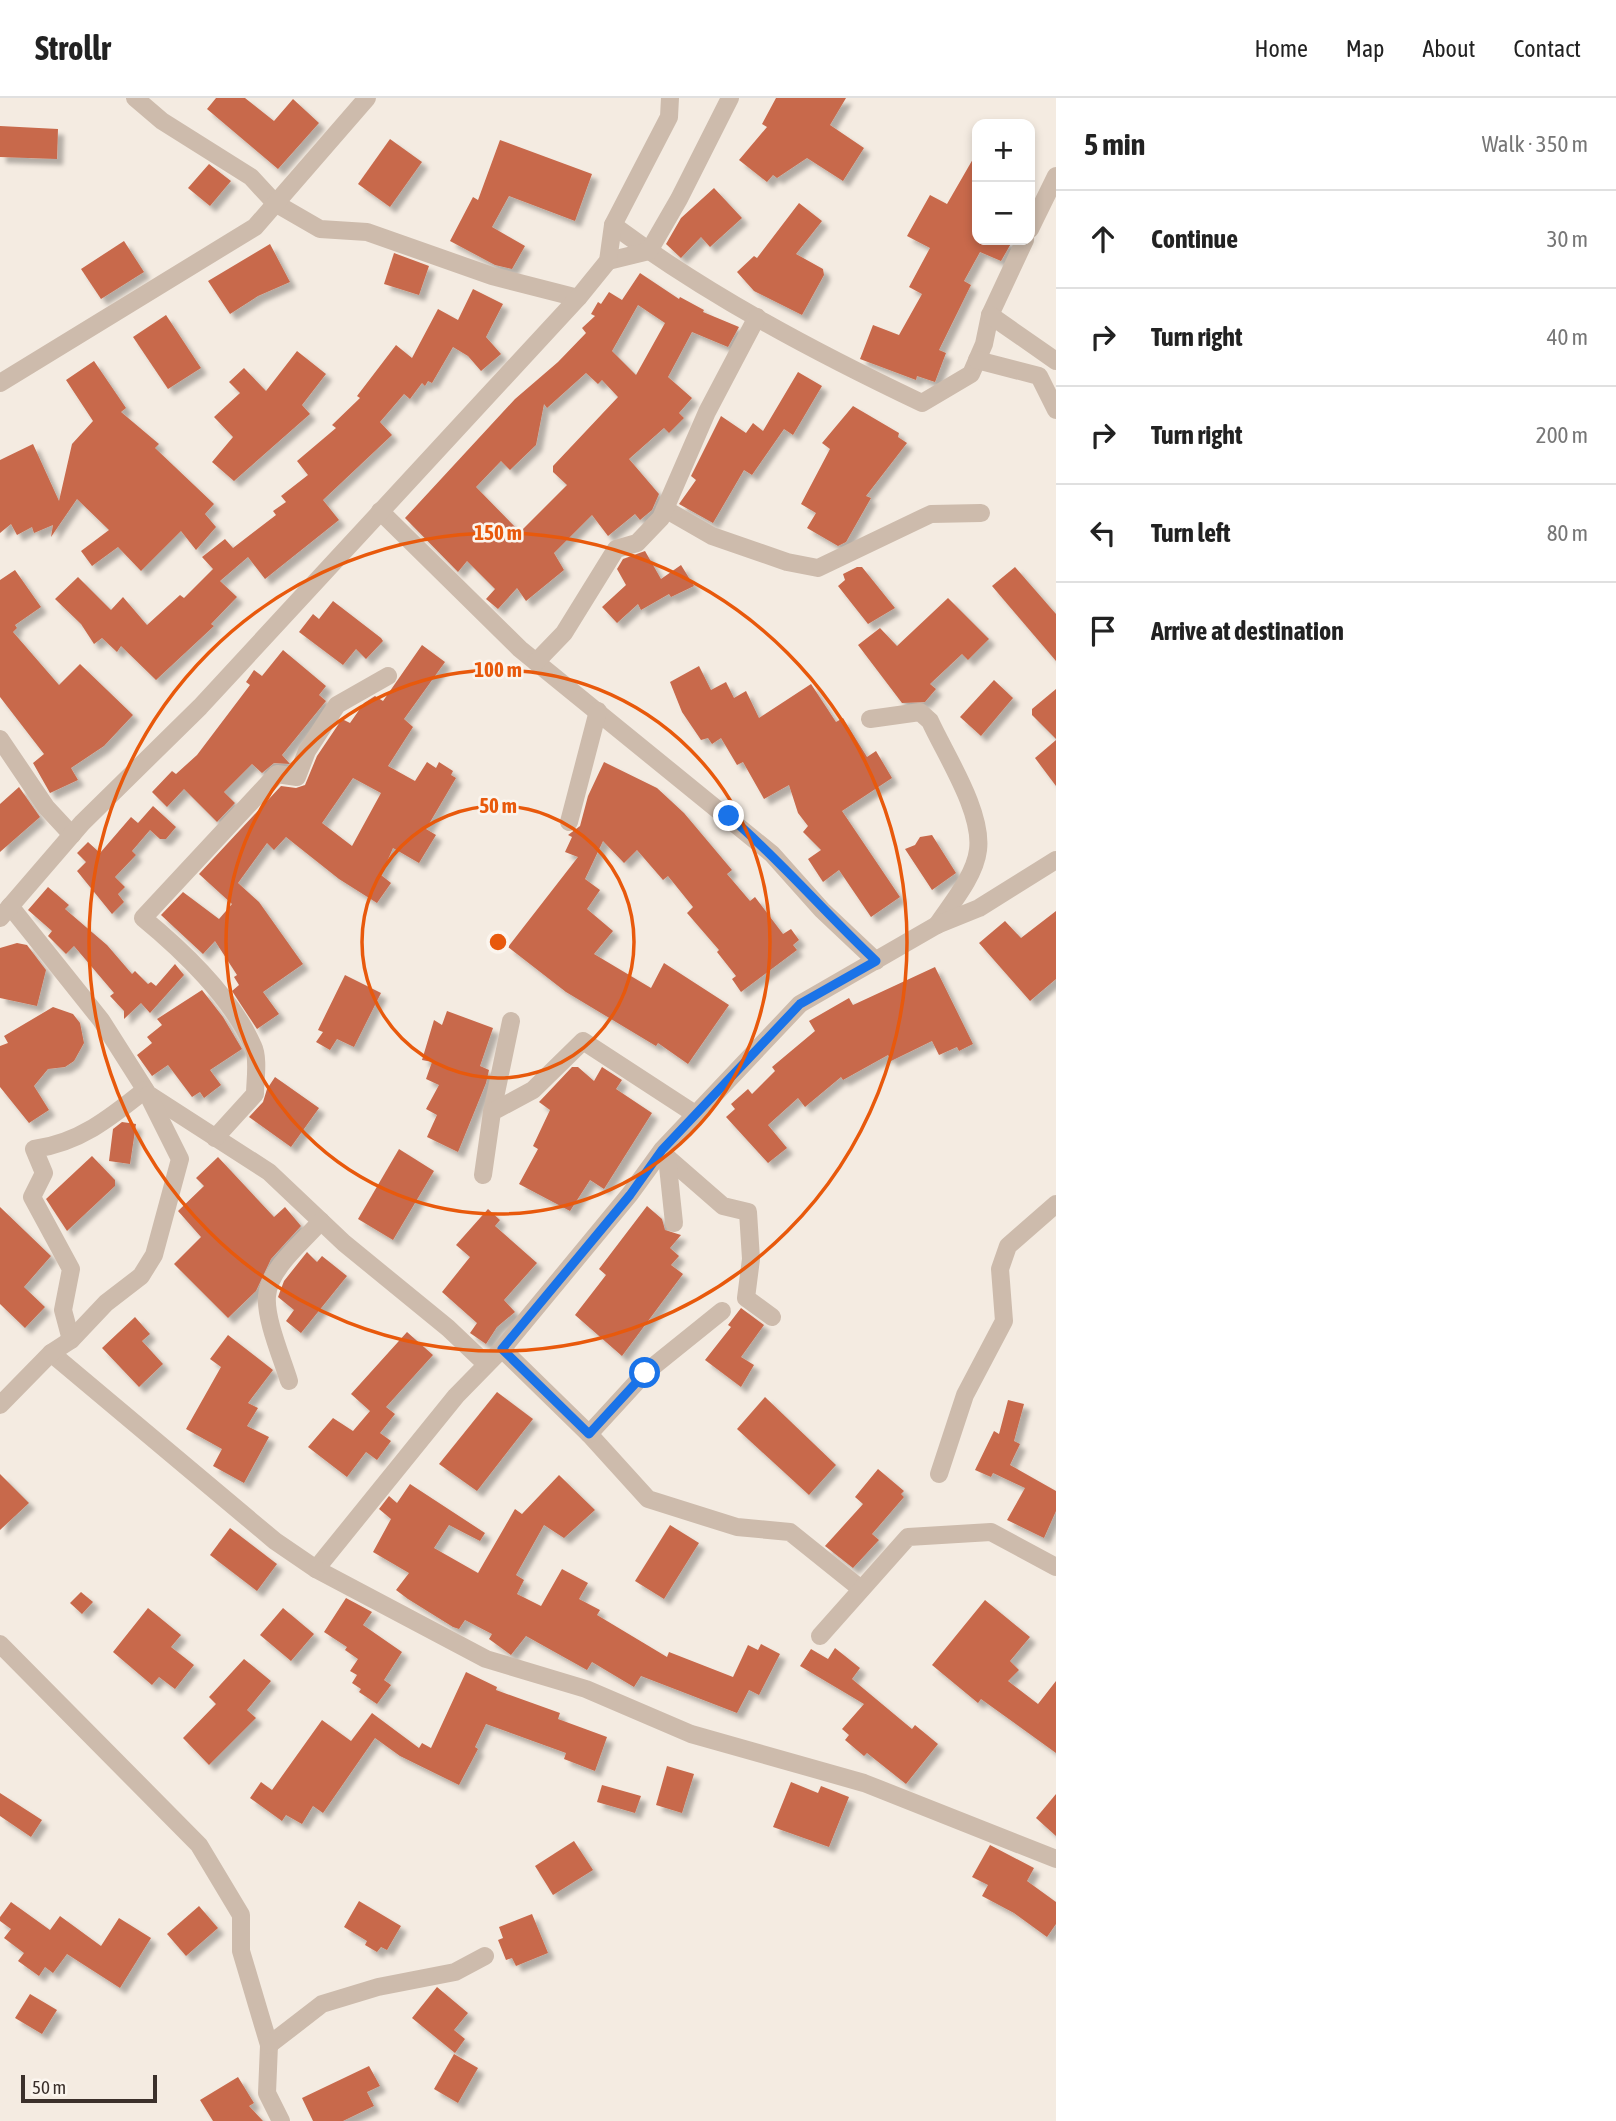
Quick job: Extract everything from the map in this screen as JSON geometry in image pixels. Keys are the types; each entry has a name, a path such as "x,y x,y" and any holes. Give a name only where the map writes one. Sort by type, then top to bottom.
{"street":[{"path":"135,98 162,121 251,177 275,203 320,229 367,232 492,276 578,298"},
{"path":"0,383 255,227 367,98"},
{"path":"0,1405 51,1353 71,1340 106,1303 141,1276 158,1243 180,1158 146,1092 101,1020 5,912 72,835 200,707 578,298 608,261 613,226 669,117 670,98"},
{"path":"608,261 649,251 679,199 730,98"},
{"path":"1035,219 1056,176"},
{"path":"613,226 757,317 858,373 922,403 971,374 990,315 1023,245"},
{"path":"990,315 1056,361"},
{"path":"536,662 564,633 616,549 637,543 665,509 707,412 734,366 757,317"},
{"path":"977,360 1039,376 1056,410"},
{"path":"665,509 712,536 787,562 818,568 931,514 981,513"},
{"path":"380,511 536,662 772,853 822,910 876,961"},
{"path":"215,1138 255,1094 254,1048 217,990 182,950 143,918 277,774 297,777 307,751 337,705 388,676"},
{"path":"569,822 597,711"},
{"path":"870,719 920,712 930,721 977,820 978,851 961,890 937,925"},
{"path":"0,739 46,807 72,835"},
{"path":"316,1569 456,1396 502,1349 695,1114 800,1004 937,925 979,908 1056,860"},
{"path":"483,1175 492,1112 511,1021"},
{"path":"492,1112 533,1090 583,1041 695,1114"},
{"path":"146,1092 269,1172 321,1222 448,1328 485,1364"},
{"path":"71,1340 63,1310 71,1269 32,1197 44,1172 34,1149 60,1146 101,1125 146,1092"},
{"path":"664,1154 674,1223"},
{"path":"664,1154 723,1206 748,1212 751,1259 746,1298 772,1317"},
{"path":"939,1474 965,1395 1004,1321 1000,1269 1009,1246 1056,1204"},
{"path":"289,1381 273,1331 267,1296 277,1271 321,1222"},
{"path":"589,1434 645,1373 722,1311"},
{"path":"502,1349 589,1434 648,1499 737,1527 790,1532 861,1589"},
{"path":"51,1353 275,1541 316,1569 486,1659 586,1689 691,1734 864,1783 1056,1859"},
{"path":"820,1636 908,1537 991,1532 1056,1567"},
{"path":"0,1644 199,1845 209,1867 220,1878 241,1915 241,1951 269,2045 267,2093 281,2121"},
{"path":"269,2045 322,2004 378,1987 455,1972 485,1956"}],"building":[{"path":"216,98 245,98 274,121 293,99 319,123 278,169 207,109"},
{"path":"776,98 846,98 830,125 864,148 843,181 807,158 777,178 773,175 767,182 739,160 767,127 762,124"},
{"path":"0,126 58,129 57,159 0,157"},
{"path":"390,139 422,162 390,207 358,184"},
{"path":"500,140 592,174 575,221 509,196 492,227 525,246 512,269 495,265 450,241 473,197 478,200"},
{"path":"972,161 972,245 1010,245 1001,261 980,252 964,281 971,285 939,350 946,353 935,382 917,376 916,380 860,359 873,325 899,335 922,294 909,287 930,248 907,236 930,195 947,204"},
{"path":"209,164 231,181 210,206 188,188"},
{"path":"714,188 742,218 710,247 701,237 681,258 666,244 681,218"},
{"path":"799,203 822,221 796,254 823,269 824,275 802,315 754,291 737,272 754,256 757,258"},
{"path":"124,241 144,272 101,299 81,269"},
{"path":"270,244 290,282 258,296 230,314 208,281"},
{"path":"394,253 429,266 419,295 384,284"},
{"path":"640,273 679,299 680,297 704,310 703,312 739,327 728,347 692,332 668,377 692,398 679,413 684,418 669,433 664,428 629,459 659,494 652,510 640,520 635,514 608,536 592,515 554,553 564,570 526,601 517,588 498,609 486,599 495,589 467,561 458,572 405,518 515,399 558,362 586,333 582,328 595,316 591,314 598,302 601,304 609,292 622,300","holes":["638,305 665,323 636,375 612,351","586,373 598,384 602,380 618,397 553,466 553,472 567,485 520,532 476,487 501,461 510,470 536,445 544,404 547,408"]},
{"path":"473,289 503,304 486,337 501,354 481,371 468,356 453,347 432,383 428,381 425,386 422,383 410,399 404,394 380,422 392,435 323,500 339,520 265,579 248,557 220,581 237,597 211,624 214,626 156,680 121,646 117,652 102,638 94,644 81,624 55,599 78,577 111,610 123,597 147,625 180,595 184,598 213,569 202,557 225,539 233,548 276,515 273,511 286,502 281,496 308,475 297,461 336,428 332,425 360,398 357,396 396,345 412,358 438,309 458,320"},
{"path":"166,315 201,368 168,389 133,337"},
{"path":"297,351 326,374 302,405 310,414 234,481 212,462 233,437 214,417 240,393 229,382 244,368 266,391"},
{"path":"94,361 126,408 121,412 159,444 155,448 214,504 205,514 216,527 196,550 181,531 141,571 118,547 92,566 81,551 109,530 77,499 51,537 53,525 34,533 32,527 17,535 11,524 0,533 0,460 33,444 59,501 72,444 93,421 66,380"},
{"path":"798,372 822,386 793,435 784,429 752,475 744,470 713,523 679,504 696,480 691,476 721,416 746,433 753,423 763,431"},
{"path":"853,406 899,433 898,437 907,443 866,496 871,498 846,542 838,546 807,528 816,513 801,504 830,449 822,443"},
{"path":"645,551 661,579 681,565 694,586 671,597 669,594 641,610 638,604 617,623 602,607 626,585 617,569 623,559"},
{"path":"862,567 895,608 868,624 838,586 845,580 843,574"},
{"path":"1015,567 1056,614 1056,661 992,586"},
{"path":"15,570 41,607 15,625 17,628 13,632 59,685 80,664 133,715 104,746 71,768 78,780 50,793 33,763 44,754 0,697 0,580"},
{"path":"948,598 989,639 968,660 962,654 930,684 936,689 925,702 902,703 858,645 880,628 897,646"},
{"path":"333,601 383,641 366,659 356,649 343,665 299,632 313,614 319,619"},
{"path":"422,645 445,662 404,719 413,727 388,766 415,781 427,762 436,768 439,762 453,771 451,775 456,778 426,829 436,835 419,863 393,848 381,875 391,883 377,903 339,879 286,837 274,850 267,843 238,883 259,902 303,964 263,992 279,1014 257,1029 232,991 239,985 234,977 237,975 215,941 203,954 161,915 183,892 219,919 232,904 199,874 281,786 296,788 305,785 317,756 342,719 350,723 364,703 375,696 383,701","holes":["353,778 381,793 352,846 322,823"]},
{"path":"283,650 326,686 319,695 326,701 282,755 290,764 274,763 262,773 252,764 224,792 235,803 217,822 184,789 167,807 152,792 172,771 176,774 197,755 250,685 246,682 254,670 262,676"},
{"path":"699,666 711,690 726,682 734,698 746,691 759,718 811,684 836,722 843,718 867,757 876,751 892,778 842,811 900,897 871,917 839,870 823,882 808,859 821,850 803,832 808,826 798,813 789,785 764,799 743,762 737,765 721,738 712,744 708,738 701,740 682,712 670,682"},
{"path":"994,680 1013,698 981,736 960,717"},
{"path":"1056,689 1056,739 1032,715 1032,709"},
{"path":"1056,740 1056,786 1035,758"},
{"path":"604,762 657,788 684,813 732,870 727,874 750,901 755,897 783,934 791,929 799,940 793,945 797,950 741,992 732,979 736,976 717,952 719,950 687,913 693,907 668,876 663,880 637,850 624,863 603,841 585,879 600,890 587,909 613,931 594,954 651,988 664,963 729,1005 688,1064 658,1043 656,1046 566,992 508,947 578,857 565,852 572,837 568,835 580,826 588,796"},
{"path":"19,787 40,817 0,852 0,804"},
{"path":"153,806 176,827 166,839 160,839 150,830 132,851 136,855 115,877 125,887 118,894 124,902 112,914 77,871 86,862 77,853 88,842 100,853 131,817 138,823"},
{"path":"932,835 956,873 932,890 905,849 915,845 920,837"},
{"path":"48,887 69,905 65,909 107,945 132,974 135,971 148,984 151,982 156,986 175,964 184,975 150,1013 141,1003 124,1019 124,1011 110,996 114,993 74,946 66,954 48,936 52,931 28,910"},
{"path":"1056,911 1056,979 1030,1001 979,943 1005,921 1021,938"},
{"path":"17,943 27,945 46,970 37,1006 0,998 0,948"},
{"path":"935,967 973,1044 959,1051 957,1047 939,1055 932,1041 891,1061 888,1055 843,1080 841,1077 805,1107 798,1098 768,1125 787,1148 768,1163 726,1117 735,1109 731,1104 748,1089 752,1094 775,1071 772,1067 815,1031 809,1021 849,998 853,1005"},
{"path":"345,975 381,993 354,1047 337,1039 330,1050 316,1042 323,1032 318,1030"},
{"path":"202,990 223,1017 242,1049 210,1070 221,1085 204,1098 200,1092 192,1097 168,1065 152,1076 137,1055 152,1043 147,1037 162,1025 157,1019"},
{"path":"53,1007 73,1014 80,1023 84,1043 74,1061 65,1067 48,1069 34,1086 49,1110 29,1123 0,1087 0,1046 8,1043 4,1036"},
{"path":"447,1011 493,1028 480,1066 489,1070 486,1083 458,1152 427,1137 437,1115 426,1109 439,1085 426,1079 432,1062 422,1060 434,1020 442,1025"},
{"path":"572,1067 578,1067 594,1081 602,1067 622,1080 616,1089 652,1113 604,1189 590,1180 570,1211 519,1184 538,1149 533,1146 550,1110 539,1102"},
{"path":"275,1077 319,1108 291,1147 249,1117 263,1102"},
{"path":"122,1122 136,1124 130,1164 109,1161 113,1129"},
{"path":"399,1149 434,1171 393,1240 358,1219"},
{"path":"92,1156 115,1180 115,1186 67,1231 46,1199"},
{"path":"218,1157 274,1217 285,1207 301,1226 271,1259 256,1291 228,1318 174,1264 201,1237 178,1211 204,1186 196,1178"},
{"path":"647,1206 662,1219 665,1230 681,1235 670,1248 679,1256 671,1265 683,1274 622,1356 575,1315 606,1275 599,1269"},
{"path":"0,1207 51,1256 24,1287 45,1307 25,1328 0,1304"},
{"path":"488,1209 500,1220 495,1226 537,1263 504,1300 515,1312 497,1327 486,1344 470,1333 477,1323 442,1292 470,1257 456,1245"},
{"path":"307,1252 317,1262 322,1256 347,1276 301,1333 286,1321 294,1310 278,1297 284,1281"},
{"path":"741,1308 764,1325 741,1357 754,1365 741,1387 705,1360 731,1327 728,1325"},
{"path":"135,1317 150,1334 142,1341 163,1364 139,1387 102,1348"},
{"path":"407,1332 433,1355 386,1407 395,1414 380,1433 391,1441 377,1460 366,1452 347,1477 308,1447 333,1418 353,1431 370,1411 351,1394"},
{"path":"228,1335 273,1370 248,1403 258,1408 247,1426 269,1437 244,1483 213,1466 222,1449 186,1429 221,1367 210,1359"},
{"path":"497,1392 533,1419 477,1491 439,1464"},
{"path":"765,1397 836,1465 809,1495 737,1429"},
{"path":"1008,1400 1024,1404 1014,1441 1020,1444 1010,1465 1056,1491 1056,1511 1044,1538 1007,1520 1025,1488 993,1473 991,1477 975,1470 994,1431 999,1434"},
{"path":"878,1469 904,1491 901,1494 904,1497 872,1534 879,1540 853,1568 825,1546 863,1504 855,1497"},
{"path":"0,1474 29,1503 0,1530"},
{"path":"559,1475 595,1510 564,1538 544,1525 516,1575 524,1580 517,1594 541,1606 562,1569 588,1583 579,1599 600,1610 597,1615 667,1657 669,1652 733,1677 748,1645 758,1650 761,1644 780,1654 759,1695 749,1690 737,1713 641,1676 634,1687 592,1662 587,1670 526,1636 511,1655 489,1639 492,1634 465,1620 459,1629 453,1627 408,1599 396,1590 409,1573 373,1552 391,1519 379,1509 389,1496 397,1503 410,1484 485,1533 480,1541 449,1525 434,1548 478,1573 515,1509 522,1514"},
{"path":"670,1525 699,1543 664,1599 635,1581"},
{"path":"230,1528 277,1564 257,1591 210,1555"},
{"path":"81,1592 93,1602 82,1614 70,1603"},
{"path":"346,1598 372,1612 363,1625 402,1652 384,1680 391,1685 377,1704 359,1692 361,1689 352,1683 357,1675 350,1671 358,1659 345,1650 347,1647 324,1632"},
{"path":"985,1600 1030,1637 1010,1661 1019,1670 1008,1681 1038,1704 1056,1681 1056,1753 981,1699 978,1703 932,1665"},
{"path":"148,1608 181,1635 171,1647 194,1665 175,1689 159,1677 152,1685 113,1652"},
{"path":"283,1608 314,1634 291,1661 260,1635"},
{"path":"835,1648 860,1668 852,1679 912,1729 915,1725 938,1744 906,1784 867,1753 864,1756 845,1740 849,1735 842,1729 864,1704 800,1666 811,1649 828,1659"},
{"path":"244,1659 271,1681 247,1710 256,1718 209,1765 183,1738 216,1704 209,1697"},
{"path":"466,1672 497,1687 496,1690 560,1713 558,1719 607,1737 595,1771 564,1759 566,1753 486,1724 475,1747 478,1749 459,1785 400,1756 375,1738 323,1813 313,1806 302,1824 286,1815 282,1821 250,1798 261,1782 272,1790 322,1720 351,1741 372,1713 419,1748 422,1743 431,1748"},
{"path":"667,1766 694,1774 682,1813 656,1805"},
{"path":"791,1782 818,1793 821,1786 849,1797 829,1847 773,1827"},
{"path":"602,1785 641,1796 635,1813 597,1802"},
{"path":"0,1793 42,1820 31,1837 0,1816"},
{"path":"1056,1794 1056,1836 1036,1818"},
{"path":"574,1841 593,1870 553,1895 535,1866"},
{"path":"990,1845 1034,1868 1027,1881 1056,1902 1056,1924 1047,1937 1014,1913 982,1896 988,1885 972,1877"},
{"path":"359,1901 401,1926 387,1950 381,1947 377,1952 365,1945 367,1941 344,1927"},
{"path":"11,1902 50,1930 60,1916 101,1946 119,1918 151,1938 120,1988 67,1954 53,1973 45,1967 39,1976 18,1961 24,1953 4,1938 11,1929 0,1921 0,1917"},
{"path":"199,1906 218,1928 186,1956 167,1934"},
{"path":"532,1914 548,1953 516,1966 512,1958 506,1960 498,1940 503,1938 499,1927"},
{"path":"437,1987 468,2013 454,2030 465,2039 455,2053 412,2018"},
{"path":"30,1994 57,2010 42,2034 15,2018"},
{"path":"454,2054 478,2068 458,2103 434,2089"},
{"path":"369,2066 380,2086 367,2092 374,2106 343,2121 313,2121 302,2098"},
{"path":"238,2077 254,2103 249,2106 263,2121 213,2121 200,2100"}],"route":[{"path":"645,1373 589,1434 502,1349 630,1195 662,1150 800,1004 876,961 822,910 772,853 729,816"}]}
